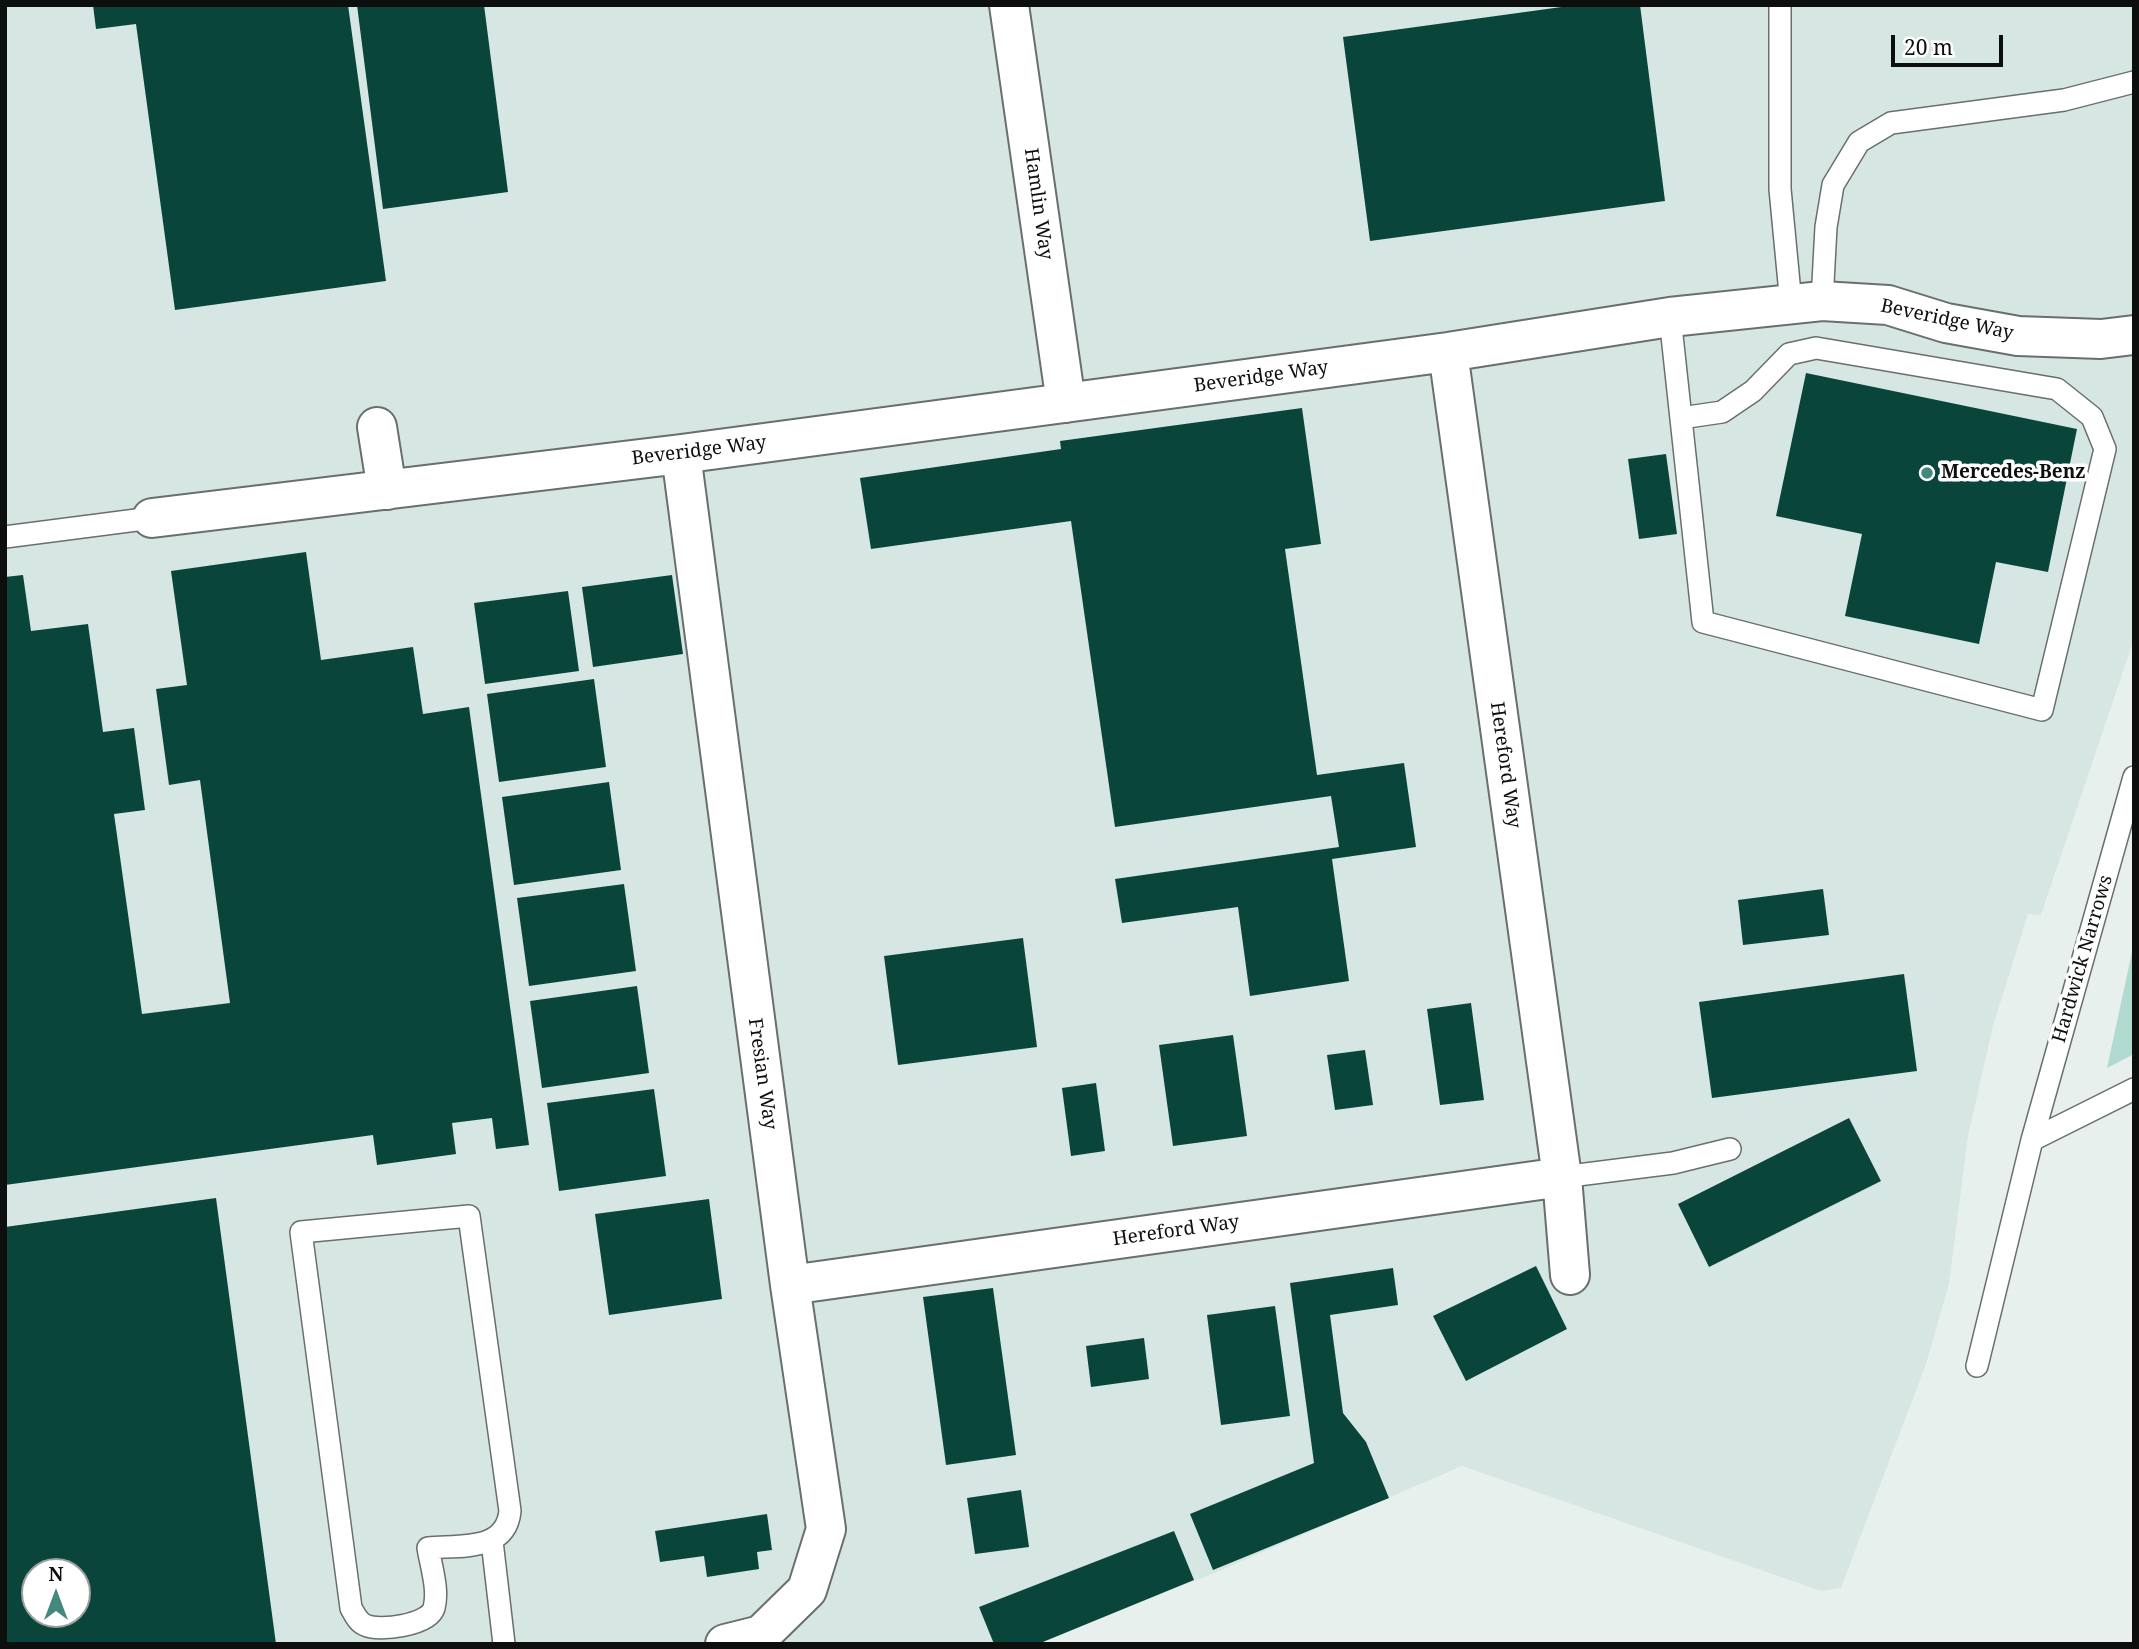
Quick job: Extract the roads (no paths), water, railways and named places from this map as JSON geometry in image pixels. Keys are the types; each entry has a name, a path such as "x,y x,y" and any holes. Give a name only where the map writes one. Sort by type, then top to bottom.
{"street":[{"name":"Hamlin Way","path":"1009,5 1066,403"},
{"name":"Beveridge Way","path":"152,518 681,454 1448,352 1670,317 1807,303 1888,305 1946,323 2018,335 2101,339 2134,335"},
{"name":"Hereford Way","path":"1448,352 1562,1178 1570,1275"},
{"path":"377,427 387,490"},
{"name":"Fresian Way","path":"681,454 790,1285 825,1529 807,1590 761,1635 725,1644"},
{"name":"Hereford Way","path":"790,1285 1562,1178"}],"lane":[{"path":"1780,5 1780,189 1807,303"},
{"path":"1807,303 1826,227 1833,185 1859,142 1891,123 2064,100 2134,82"},
{"path":"1670,317 1703,622 2042,710 2105,449 2092,416 2057,389 1816,348 1789,354 1753,391 1722,412 1681,418"},
{"path":"5,537 152,518"},
{"name":"Hardwick Narrows","path":"1977,1366 2032,1140 2134,777"},
{"path":"2032,1140 2134,1089"},
{"path":"1562,1178 1674,1163 1730,1149"},
{"path":"469,1216 510,1511 509,1524 502,1534 492,1541 428,1548 435,1597 433,1610 426,1619 416,1623 378,1627 366,1626 358,1620 351,1608 301,1232 469,1216"},
{"path":"492,1541 504,1644"}],"place":[{"name":"Mercedes-Benz","path":"1927,473"}]}
